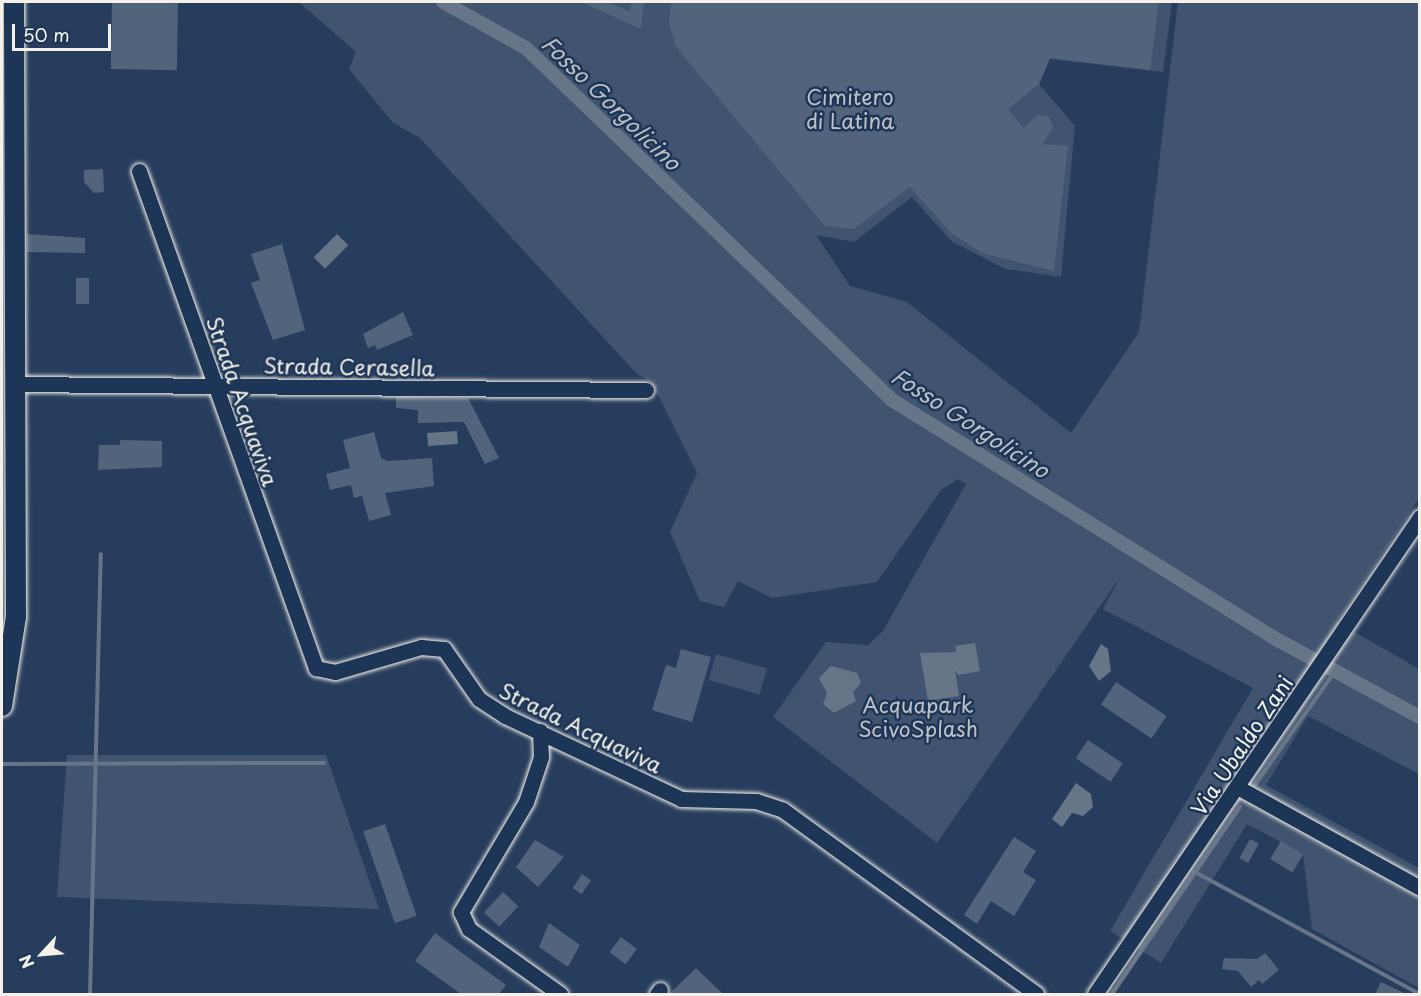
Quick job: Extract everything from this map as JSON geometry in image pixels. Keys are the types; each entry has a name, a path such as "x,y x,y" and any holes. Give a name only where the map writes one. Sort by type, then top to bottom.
{"street":[{"path":"2,706 16,617 14,2"},
{"name":"Strada Acquaviva","path":"139,171 316,668 335,672 421,647 440,647 456,662 483,703 681,799 756,801 783,810 1036,994"},
{"name":"Strada Cerasella","path":"16,384 646,390"},
{"name":"Via Ubaldo Zani","path":"1095,994 1239,788 1419,517"},
{"path":"540,731 541,757 526,802 461,912 469,929 560,994"},
{"path":"1239,788 1419,888"}],"green space":[{"name":"Acquapark ScivoSplash","path":"299,2 1172,2 1163,72 1050,59 1039,84 1075,126 1061,277 1005,269 951,241 912,197 854,242 816,235 850,286 907,302 1071,433 1139,332 1178,2 1419,2 1419,498 1337,622 1419,669 1419,774 1308,716 1266,785 1419,868 1419,988 1312,929 1303,854 1247,824 1161,963 1110,931 1253,688 1103,609 1120,577 937,843 773,717 826,642 868,645 883,631 966,484 958,479 941,490 877,582 772,598 738,581 724,607 700,601 670,532 697,473 652,383 637,374 420,138 393,123 349,69 356,52"},
{"path":"716,654 767,669 760,695 709,680"},
{"path":"67,755 326,755 379,909 57,897"}],"shaded area":[{"path":"337,234 348,245 325,269 314,257"},
{"path":"457,431 458,444 428,446 427,433"},
{"path":"975,643 980,671 958,675 955,670 959,696 928,701 920,653 956,652 955,646"},
{"path":"1101,644 1108,649 1111,671 1099,681 1089,666"},
{"path":"831,666 857,673 861,683 853,692 856,701 834,713 823,704 827,693 819,678"},
{"path":"1076,783 1091,794 1093,807 1083,816 1072,813 1062,827 1052,819"}],"building":[{"path":"112,2 178,3 177,70 111,69"},
{"path":"581,2 608,2 630,12 631,2 644,2 641,29"},
{"name":"Cimitero di Latina","path":"671,2 1159,2 1150,70 1050,58 1039,84 1008,109 1023,128 1038,115 1049,117 1053,127 1043,144 1068,146 1054,271 982,253 950,232 910,187 854,229 825,226 676,47 669,23"},
{"path":"103,169 104,192 94,193 84,182 84,170"},
{"path":"27,234 85,238 85,253 27,252"},
{"path":"282,244 305,330 273,340 251,283 260,280 251,254"},
{"path":"76,278 89,278 89,304 76,304"},
{"path":"403,312 413,335 377,350 375,345 368,348 363,334"},
{"path":"396,397 468,398 499,458 485,464 464,422 418,423 418,410 396,408"},
{"path":"374,432 381,458 387,461 432,458 434,486 385,493 391,515 369,521 362,496 354,498 351,485 330,490 326,474 350,468 343,440"},
{"path":"120,440 162,441 162,467 98,470 99,445 120,445"},
{"path":"681,649 711,657 692,722 652,710 666,665 676,668"},
{"path":"1116,682 1167,716 1151,738 1101,704"},
{"path":"1088,740 1123,763 1111,782 1076,758"},
{"path":"385,824 417,916 395,923 363,831"},
{"path":"1014,837 1036,851 1023,872 1036,880 1014,916 991,901 977,924 964,915"},
{"path":"1250,839 1259,844 1248,863 1239,858"},
{"path":"535,840 564,857 538,887 516,867"},
{"path":"1281,841 1303,854 1292,872 1270,859"},
{"path":"582,874 591,880 582,894 572,888"},
{"path":"503,892 518,906 499,927 484,912"},
{"path":"549,923 580,945 568,967 539,947"},
{"path":"435,933 506,985 499,994 461,994 415,961"},
{"path":"621,937 637,949 626,964 610,952"},
{"path":"1265,953 1279,970 1262,984 1259,980 1251,987 1238,971 1222,969 1224,958 1257,959"},
{"path":"696,968 723,994 669,994"},
{"path":"1381,982 1406,994 1375,994"}],"waterway":[{"name":"Fosso Gorgolicino","path":"443,2 526,48 892,400 1278,640 1420,717"},
{"path":"90,994 101,554"},
{"path":"1255,785 1335,671"},
{"path":"2,764 324,763"},
{"path":"1112,994 1240,807"},
{"path":"1195,872 1420,994"}]}
